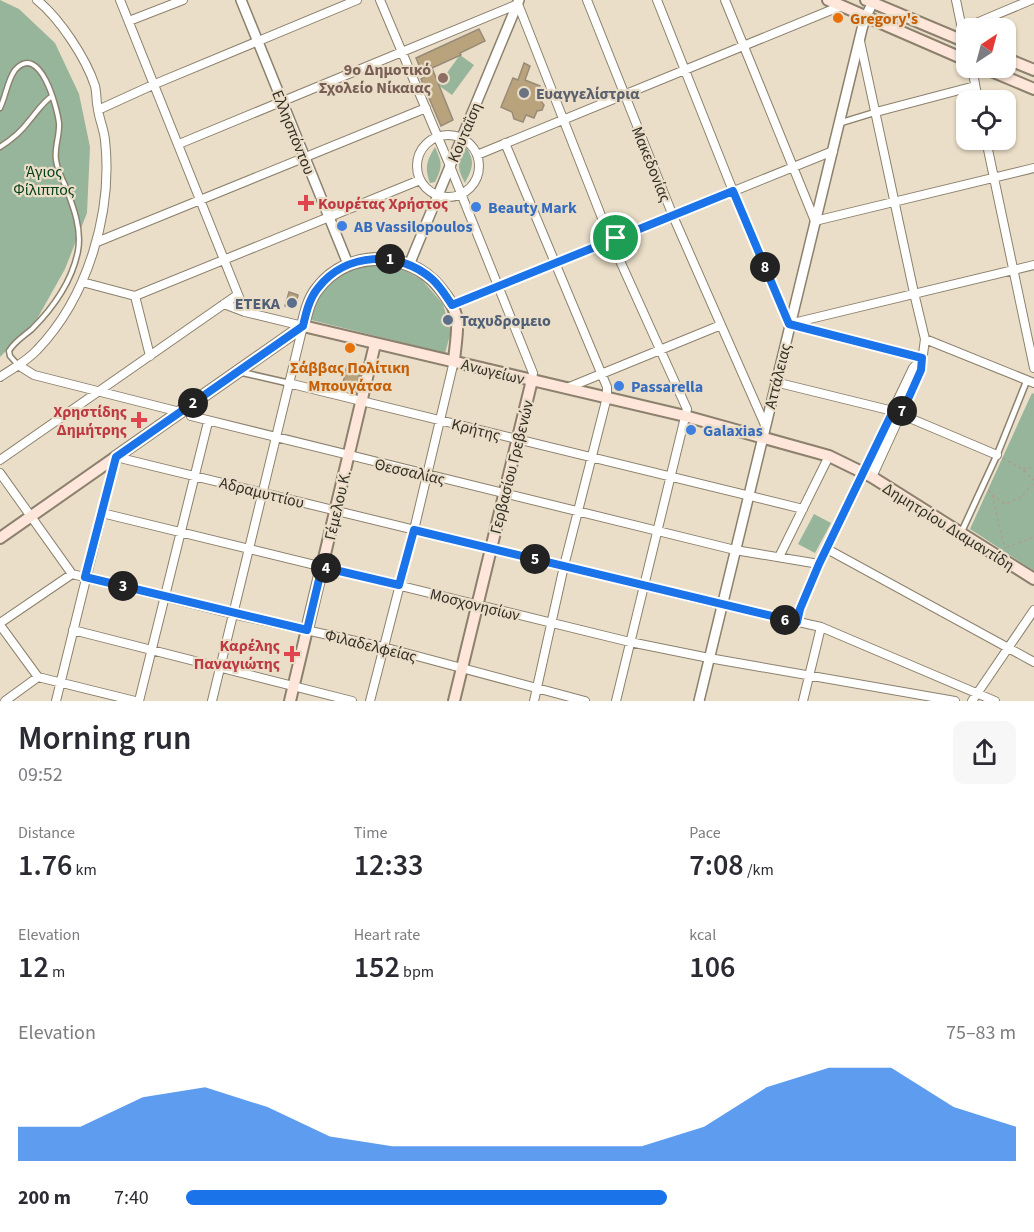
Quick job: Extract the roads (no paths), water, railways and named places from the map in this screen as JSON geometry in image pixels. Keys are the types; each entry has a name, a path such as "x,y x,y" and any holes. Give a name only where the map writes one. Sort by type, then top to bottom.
{"main road":[{"path":"828,0 956,56"},
{"path":"874,2 956,34"},
{"path":"1016,63 1034,70"},
{"path":"1008,78 1034,89"},
{"path":"0,538 303,326 309,303 318,287 348,264 381,258 409,265 433,280 452,305 457,319 454,361"},
{"name":"Ανωγείων","path":"303,326 375,344 532,376 567,388 607,392 762,439"},
{"name":"Γέμελου Κ.","path":"290,701 375,344"},
{"name":"Γερβασίου Γρεβενών","path":"454,701 532,376"},
{"name":"Δημητρίου Διαμαντίδη","path":"762,439 829,456 868,474 1034,579"}],"street":[{"path":"0,377 37,351 61,318 82,282 97,242 106,191 105,139 95,87 68,35 51,12 37,0"},
{"path":"120,0 245,312"},
{"path":"129,21 183,0"},
{"name":"Ελλησπόντου","path":"241,0 348,264"},
{"path":"98,110 154,84 357,0"},
{"path":"380,0 462,194 532,376"},
{"name":"Μακεδονίας","path":"587,0 673,216 765,425"},
{"path":"657,0 789,324"},
{"path":"725,0 815,221 1034,168"},
{"path":"956,0 959,18"},
{"path":"996,18 1031,0"},
{"path":"179,144 519,2 611,241 687,409 616,701"},
{"name":"Κουταΐση","path":"409,265 519,2"},
{"name":"Αττάλειας","path":"699,701 832,151 866,16 874,2"},
{"path":"477,154 842,6"},
{"path":"797,622 800,609 819,564 868,474 897,413 914,368 922,358 926,339 860,41"},
{"path":"974,78 976,90"},
{"path":"840,123 975,86"},
{"path":"97,242 426,108"},
{"path":"437,136 462,137 477,154 480,168 476,181 462,194 449,197 438,196 428,190 420,180 417,164 419,153 428,142 437,136"},
{"path":"506,143 603,374 607,392 564,566 534,701"},
{"path":"988,150 1034,363"},
{"path":"452,305 832,151"},
{"path":"82,282 135,296 420,180"},
{"path":"789,324 1034,265"},
{"path":"0,460 237,295"},
{"path":"135,296 150,356"},
{"name":"Ανωγείων","path":"224,304 245,312 303,326"},
{"path":"789,324 922,358"},
{"path":"567,388 721,325"},
{"path":"212,701 303,326"},
{"path":"926,339 1030,382 961,534"},
{"path":"370,701 454,361"},
{"name":"Θεσσαλίας","path":"18,365 34,375 180,412 208,422 735,550 819,564"},
{"name":"Κρήτης","path":"238,371 803,509"},
{"path":"775,382 897,413 997,455"},
{"path":"0,473 72,574 0,624 38,677 137,701 152,650 208,422"},
{"path":"779,557 829,456"},
{"path":"56,701 116,457"},
{"name":"Αδραμυττίου","path":"116,457 820,627 975,697 995,701"},
{"name":"Μοσχονησίων","path":"102,513 630,642 955,701"},
{"path":"827,549 1034,662"},
{"name":"Φιλαδελφείας","path":"72,574 233,614 383,647 585,701"},
{"path":"975,697 1034,610"},
{"path":"803,701 820,627"},
{"path":"73,630 352,701"},
{"path":"5,701 38,677"}],"lane":[{"path":"0,108 12,76 23,63 30,63 38,68 52,96 59,125 56,158 76,215 79,234 78,252 72,271 48,312 9,351 10,356 18,365"},
{"path":"0,147 16,136 44,102 52,96"}],"place":[{"name":"Gregory's","path":"838,18"},
{"name":"9o Δημοτικό Σχολείο Νίκαιας","path":"443,78"},
{"name":"Ευαγγελίστρια","path":"524,93"},
{"name":"Κουρέτας Χρήστος","path":"306,203"},
{"name":"Beauty Mark","path":"476,207"},
{"name":"AB Vassilopoulos","path":"342,226"},
{"name":"ΕΤΕΚΑ","path":"292,303"},
{"name":"Ταχυδρομειο","path":"448,320"},
{"name":"Σάββας Πολίτικη Μπουγάτσα","path":"350,348"},
{"name":"Passarella","path":"619,386"},
{"name":"Χρηστίδης Δημήτρης","path":"139,420"},
{"name":"Galaxias","path":"691,430"},
{"name":"Καρέλης Παναγιώτης","path":"292,654"}],"park label":[{"name":"Άγιος Φίλιππος","path":"44,180"}]}
